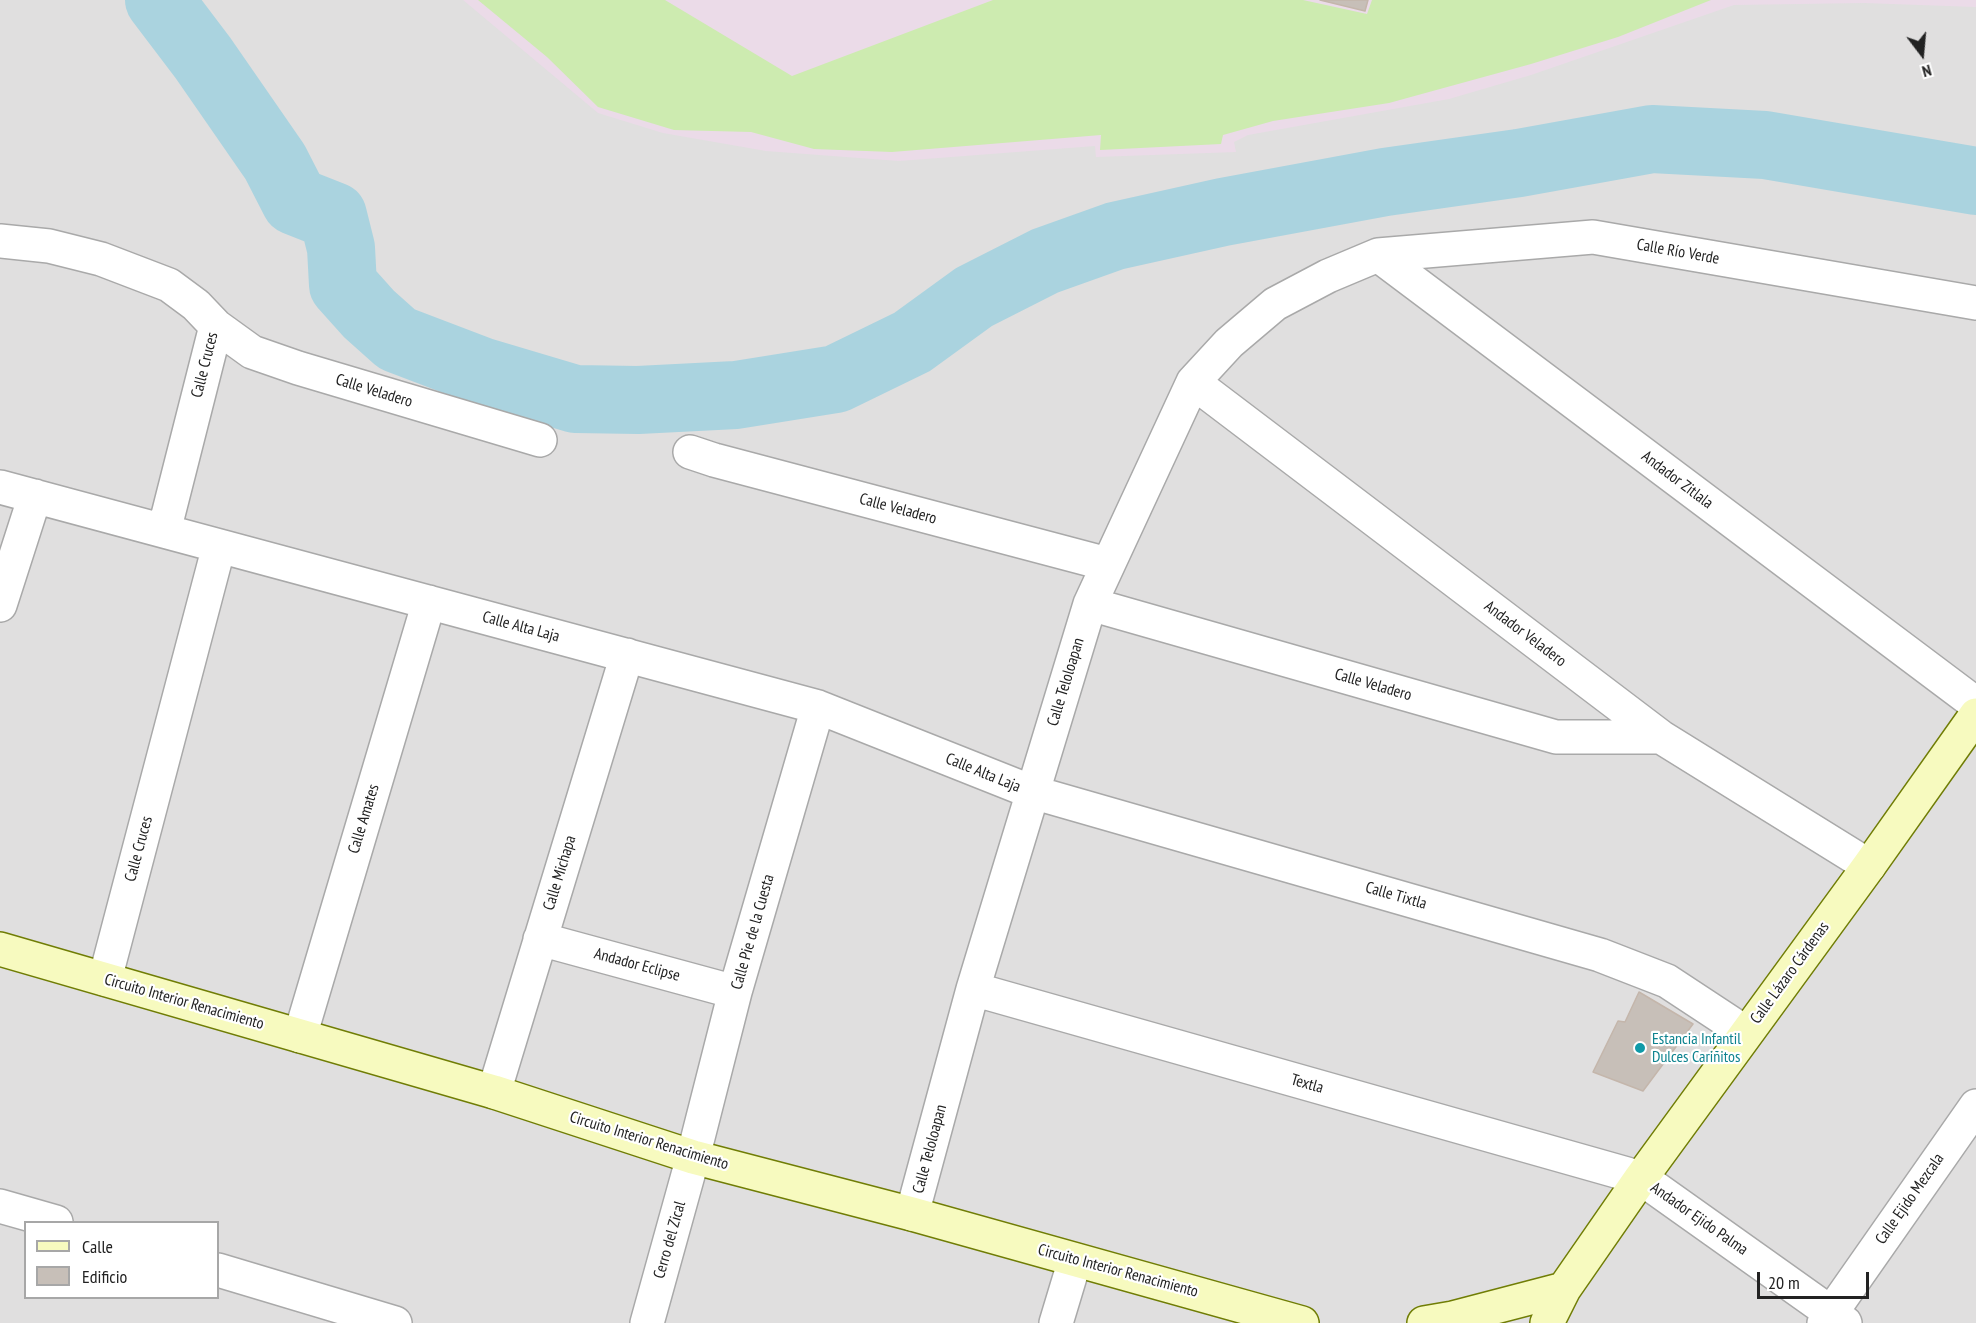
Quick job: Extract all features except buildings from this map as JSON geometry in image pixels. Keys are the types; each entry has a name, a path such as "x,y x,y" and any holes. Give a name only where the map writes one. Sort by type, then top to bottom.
{"main road":[{"name":"Calle Lázaro Cárdenas","path":"1547,1323 1564,1289 1641,1178 1974,720"},
{"name":"Circuito Interior Renacimiento","path":"0,949 494,1092 693,1157 912,1214 1285,1320"},
{"path":"1424,1323 1453,1318 1564,1289"}],"street":[{"name":"Calle Río Verde","path":"1378,255 1593,237 1976,303"},
{"name":"Calle Cruces","path":"0,241 49,246 101,259 169,285 196,305 216,326 164,531"},
{"name":"Calle Teloloapan","path":"912,1214 974,989 1090,604 1193,382 1229,342 1275,304 1328,276 1378,255"},
{"name":"Andador Zitlala","path":"1378,255 1974,720"},
{"name":"Calle Veladero","path":"216,326 252,352 298,368 540,440"},
{"name":"Andador Veladero","path":"1193,382 1660,737 1869,866"},
{"name":"Calle Veladero","path":"690,452 1107,564"},
{"name":"Calle Alta Laja","path":"0,487 818,707 1032,792"},
{"path":"0,605 35,496"},
{"name":"Calle Cruces","path":"105,979 219,546"},
{"name":"Calle Amates","path":"300,1036 429,602"},
{"name":"Calle Veladero","path":"1090,604 1556,737 1660,737"},
{"name":"Calle Michapa","path":"494,1092 627,655"},
{"name":"Calle Pie de la Cuesta","path":"693,1157 735,992 818,707"},
{"name":"Calle Tixtla","path":"1032,792 1600,955 1667,981 1746,1033"},
{"name":"Andador Eclipse","path":"540,939 735,992"},
{"name":"Textla","path":"974,989 1641,1178"},
{"name":"Calle Ejido Mezcala","path":"1833,1319 1976,1106"},
{"name":"Cerro del Zical","path":"647,1323 693,1157"},
{"name":"Andador Ejido Palma","path":"1641,1178 1833,1319"},
{"path":"0,1206 52,1221"},
{"path":"1056,1323 1075,1260"},
{"path":"219,1270 395,1323"}],"shaded area":[{"path":"0,0 1976,0 1976,1323 0,1323"},
{"path":"463,0 1976,0 1976,7 1864,3 1734,5 1531,75 1449,99 1248,135 1234,142 1236,152 1096,157 1095,146 899,161 766,151 663,133 598,113"}],"green space":[{"path":"478,0 665,0 792,76 993,0 1303,0 1367,14 1372,0 1711,0 1618,37 1531,64 1389,103 1273,121 1223,135 1221,144 1100,150 1101,135 892,152 814,149 751,132 674,130 598,107 547,57"}],"waterway":[{"path":"159,0 203,58 275,162 295,201 333,216 341,248 343,285 369,314 397,339 481,371 575,399 638,400 736,395 836,379 912,342 974,297 1045,261 1115,236 1223,212 1385,182 1519,163 1652,139 1765,145 1976,181"}],"place":[{"name":"Estancia Infantil Dulces Cariñitos","path":"1640,1048"}]}
